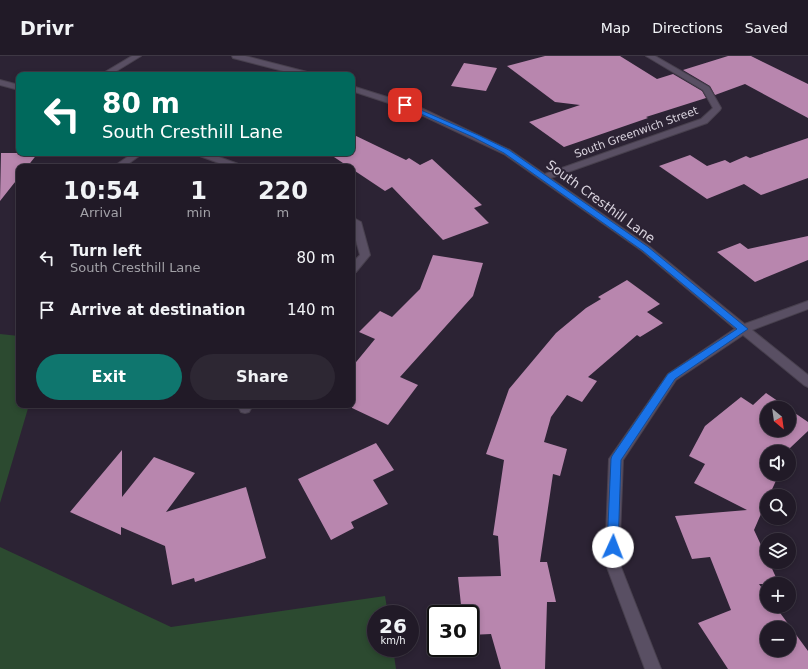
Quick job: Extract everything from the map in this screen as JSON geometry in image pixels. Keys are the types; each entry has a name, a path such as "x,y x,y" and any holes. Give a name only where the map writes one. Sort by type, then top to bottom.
{"street":[{"path":"109,72 137,56"},
{"path":"236,56 297,72"},
{"name":"South Greenwich Street","path":"545,177 704,121 717,108 706,89 650,56"},
{"path":"0,82 16,87"},
{"name":"South Cresthill Lane","path":"355,89 416,109 476,136 506,152 545,177 646,249 808,382"},
{"path":"122,164 134,156"},
{"path":"208,156 230,164"},
{"path":"355,222 365,255 355,267"},
{"path":"653,669 612,562 616,459 672,377 743,329 808,305"}],"green space":[{"path":"0,334 16,336 16,408 28,408 0,503"},
{"path":"0,547 171,627 385,596 386,605 367,605 367,657 394,657 396,669 0,669"}],"building":[{"path":"545,56 620,56 657,79 673,74 702,91 706,98 646,117 648,118 564,147 529,122 580,105 555,102 507,66"},
{"path":"728,56 751,56 808,84 808,118 745,84 715,95 710,86 683,70"},
{"path":"464,63 497,68 486,91 451,86"},
{"path":"355,135 406,160 409,158 420,165 432,159 482,205 474,208 489,223 443,240 392,187 385,191 355,171 355,164 344,164 332,156 355,156"},
{"path":"808,138 808,178 761,195 744,184 707,199 659,166 690,155 707,166 725,160 730,163 746,156 750,158"},
{"path":"1,153 16,153 16,156 36,156 29,164 16,164 16,181 0,201"},
{"path":"808,236 808,260 755,282 717,252 740,243 748,249"},
{"path":"433,255 483,263 473,296 400,377 418,385 388,425 352,408 355,408 355,363 375,339 359,332 380,311 392,317 420,289"},
{"path":"627,280 660,304 647,312 663,323 640,337 637,335 588,377 597,381 582,402 567,395 551,417 544,442 567,449 560,476 553,474 540,562 547,562 556,602 547,602 545,669 501,669 491,634 479,635 479,605 461,605 458,577 501,576 498,536 493,535 504,460 486,454 509,389 556,333 586,308 601,299 598,297"},
{"path":"766,393 778,401 760,401 760,437 796,437 796,414 808,422 808,431 793,445 760,445 760,481 776,481 772,489 760,489 760,516 754,530 760,543 760,569 772,569 776,577 760,577 760,613 780,613 786,621 760,621 760,657 796,657 796,635 808,651 808,669 728,669 698,623 731,610 710,557 692,559 675,516 747,510 694,483 705,464 689,456 705,426 741,397 753,405"},
{"path":"376,443 394,470 373,480 388,504 351,522 354,528 331,540 298,479"},
{"path":"122,450 122,497 154,457 195,473 166,512 246,487 266,558 195,582 194,578 172,585 165,546 121,527 121,535 70,512"}],"route":[{"path":"405,105 476,136 506,152 545,177 646,249 743,329 672,377 616,459 613,547"}]}
